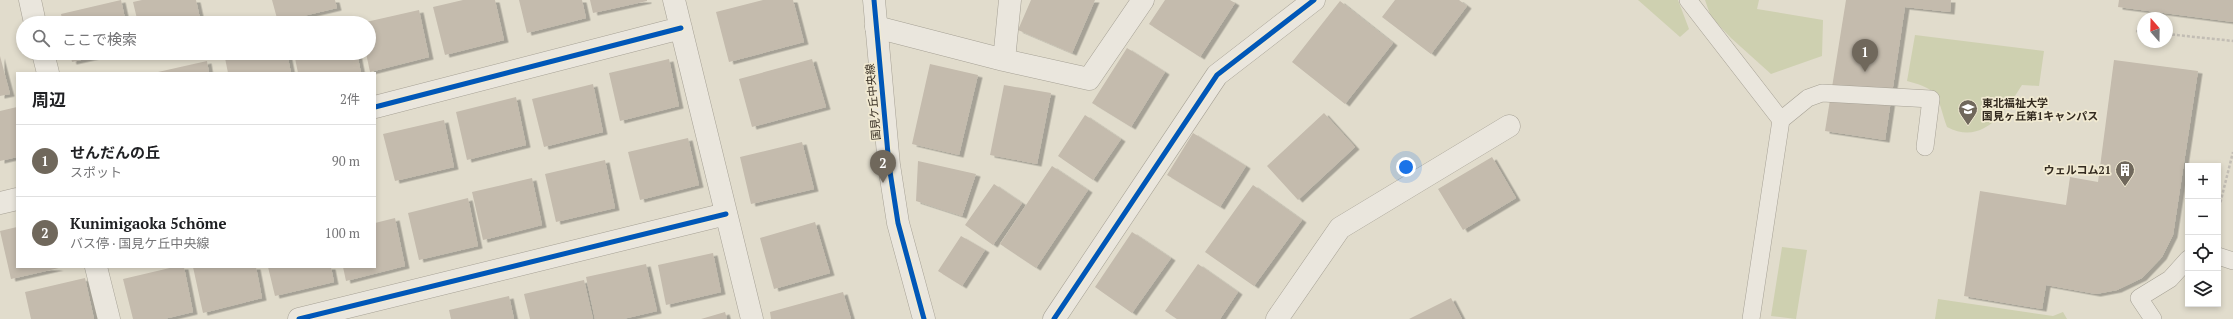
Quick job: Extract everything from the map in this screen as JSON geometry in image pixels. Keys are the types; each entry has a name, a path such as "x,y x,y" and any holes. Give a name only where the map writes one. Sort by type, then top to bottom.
{"street":[{"path":"30,0 33,16"},
{"path":"674,0 752,319"},
{"name":"国見ケ丘中央線","path":"874,0 890,165 898,223 924,319"},
{"path":"1004,60 1010,0"},
{"path":"876,27 1004,60 1090,79 1143,0"},
{"path":"1054,319 1217,75 1314,0"},
{"path":"376,108 681,28"},
{"path":"45,60 48,72"},
{"path":"1277,319 1340,228 1509,126"},
{"path":"0,203 16,199"},
{"path":"299,319 726,214"},
{"path":"96,268 109,319"}],"lane":[{"path":"1688,0 1781,120"},
{"path":"1750,319 1781,120 1808,98 1822,93 1931,99 1925,147"},
{"path":"2221,257 2233,262"},
{"path":"2153,319 2139,298 2170,279 2185,262"}],"path":[{"path":"2173,35 2233,42"},
{"path":"2221,200 2233,152"}],"green space":[{"path":"1638,0 1678,0 1689,29 1680,37"},
{"path":"1705,0 1759,0 1757,9 1823,20 1822,56 1771,74 1731,38 1711,17"},
{"path":"1915,35 2044,51 2039,86 2022,85 2000,115 1992,123 1982,129 1972,132 1960,132 1947,127 1939,101 1932,91 1918,84 1907,81"},
{"path":"1782,247 1807,250 1796,319 1771,316"},
{"path":"1938,299 2053,316 2063,312 2067,319 1935,319"}],"building":[{"path":"121,0 124,16 61,16 61,14"},
{"path":"142,0 196,0 199,16 136,16 133,2"},
{"path":"272,0 335,0 337,8 303,16 276,16"},
{"path":"463,0 495,0 504,40 445,55 433,7"},
{"path":"519,0 582,0 586,18 527,33"},
{"path":"590,0 647,0 647,1 593,13"},
{"path":"763,0 793,0 804,42 729,62 716,12"},
{"path":"1031,0 1095,0 1072,53 1018,30"},
{"path":"1165,0 1230,0 1235,3 1200,57 1149,24"},
{"path":"1395,0 1459,0 1467,6 1431,54 1382,17"},
{"path":"1846,0 1951,0 1950,12 1905,7 1885,140 1825,131"},
{"path":"2119,0 2233,0 2233,22 2173,14 2173,12 2156,12 2118,7"},
{"path":"1340,1 1393,43 1345,104 1292,62"},
{"path":"419,10 429,57 370,72 367,60 376,60 376,20"},
{"path":"1127,48 1165,72 1131,127 1092,103"},
{"path":"0,56 10,94 0,96"},
{"path":"669,59 679,106 620,121 609,73"},
{"path":"812,59 826,107 752,127 739,79"},
{"path":"225,60 288,60 291,72 228,72"},
{"path":"295,60 358,60 361,72 298,72"},
{"name":"ウェルコム21","path":"2114,60 2198,71 2173,235 2162,257 2142,278 2117,290 2096,294 2046,285 2042,309 1964,296 1980,191 2066,205 2070,177 2098,182"},
{"path":"207,61 209,72 158,72"},
{"path":"930,64 978,75 959,155 912,144"},
{"path":"593,84 603,132 544,147 532,99"},
{"path":"1004,85 1051,93 1037,164 990,155"},
{"path":"516,97 526,145 467,160 456,112"},
{"path":"16,107 16,157 0,161 0,111"},
{"path":"1324,113 1355,147 1298,200 1267,166"},
{"path":"1085,115 1121,139 1093,180 1058,156"},
{"path":"444,120 454,167 395,181 383,134"},
{"path":"1193,133 1246,166 1220,207 1167,175"},
{"path":"688,138 699,185 640,200 628,152"},
{"path":"802,142 814,189 751,204 740,157"},
{"path":"1492,157 1516,198 1463,230 1438,189"},
{"path":"605,160 615,208 556,222 545,174"},
{"path":"918,161 976,174 962,216 916,201"},
{"path":"1052,166 1088,190 1036,268 1000,244"},
{"path":"532,178 542,225 483,240 472,192"},
{"path":"994,184 1022,203 993,245 965,225"},
{"path":"1253,185 1302,220 1254,286 1205,252"},
{"path":"468,198 478,246 419,260 408,213"},
{"path":"395,218 405,266 346,281 343,268 376,268 376,223"},
{"path":"815,222 830,273 774,289 760,238"},
{"path":"16,227 16,268 59,268 11,279 0,231"},
{"path":"1132,232 1171,258 1132,313 1095,287"},
{"path":"961,236 985,250 962,286 938,271"},
{"path":"713,253 721,292 666,305 658,265"},
{"path":"646,264 657,311 623,319 595,319 586,277"},
{"path":"1198,264 1238,292 1220,319 1177,319 1165,311"},
{"path":"170,268 184,268 193,312 164,319 133,319 123,279"},
{"path":"193,268 256,268 262,298 203,313"},
{"path":"268,268 331,268 334,282 275,296"},
{"path":"85,278 94,319 31,319 25,292"},
{"path":"584,280 593,319 530,319 524,294"},
{"path":"843,292 851,319 771,319 770,312"},
{"path":"509,296 514,319 451,319 449,310"},
{"path":"1451,298 1462,319 1409,319"},
{"path":"725,312 727,319 701,319"}],"cycle path":[{"path":"874,0 889,165 898,223 924,319"},
{"path":"1054,319 1217,75 1314,0"},
{"path":"376,107 681,28"},
{"path":"299,319 726,214"}],"place":[{"name":"せんだんの丘","path":"1865,72"},
{"name":"東北福祉大学 国見ヶ丘第1キャンパス","path":"1968,126"},
{"name":"Kunimigaoka 5chōme","path":"883,183"},
{"name":"ウェルコム21","path":"2125,187"}]}
